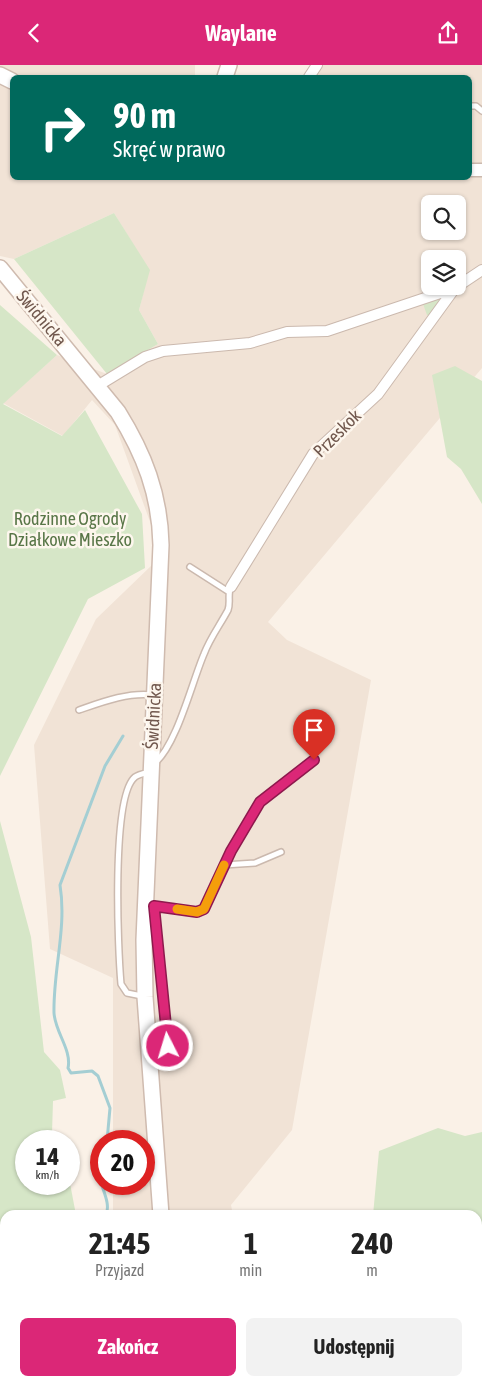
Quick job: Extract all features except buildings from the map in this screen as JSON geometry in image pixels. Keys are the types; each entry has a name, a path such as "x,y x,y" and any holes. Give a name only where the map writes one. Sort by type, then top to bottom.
{"main road":[{"name":"Świdnicka","path":"0,268 118,411 143,456 151,475 160,517 161,545 150,769 149,905 145,997 161,1210"}],"street":[{"name":"Przeskok","path":"466,282 482,271"},
{"name":"Przeskok","path":"98,385 145,357 163,351 250,343 287,332 327,331 437,295"},
{"name":"Przeskok","path":"230,589 313,455 378,394 451,295"}],"lane":[{"path":"145,997 127,993 121,984 117,906 118,864 121,829 128,789 135,777 150,769 160,758 170,741 204,653 228,608 230,589 190,567"},
{"path":"79,710 114,699 145,694 154,695"},
{"path":"169,1063 149,905 197,912 204,909 224,865 260,802 314,760"},
{"path":"224,865 256,863 281,852"}],"shaded area":[{"path":"0,65 195,65 195,75 10,75 10,180 472,180 472,75 312,75 314,65 482,65 482,368 268,622 287,640 371,680 292,1130 231,1205 232,1210 113,1210 113,1195 155,1195 155,1130 113,1130 113,978 50,949 34,745 96,619 152,565 153,530 115,425 92,400 63,436 3,403 57,355 107,374 158,344 139,310 149,270 114,213 14,259 0,256"}],"green space":[{"path":"114,213 150,270 139,310 158,344 107,374 14,259"},
{"path":"444,297 429,316 427,315 423,304"},
{"name":"Rodzinne Ogrody Działkowe Mieszko","path":"0,305 57,355 3,404 62,436 85,410 142,514 145,568 88,599 0,776"},
{"path":"455,366 482,381 482,504 461,469 447,457 432,375"},
{"path":"0,821 31,937 44,1052 60,1070 66,1098 53,1101 52,1130 15,1130 15,1195 72,1195 75,1210 0,1210"},
{"path":"438,1128 465,1136 482,1132 482,1210 373,1210 379,1151"}],"waterway":[{"path":"108,1130 110,1108 98,1076 92,1071 71,1073 68,1068 68,1054 55,1020 54,997 62,917 60,885 105,766 123,736"},
{"path":"105,1195 107,1210"}],"slow traffic":[{"path":"177,909 197,912 204,909 224,865"}],"route":[{"path":"168,1046 154,906 197,912 204,909 231,851 260,802 314,760"}]}
